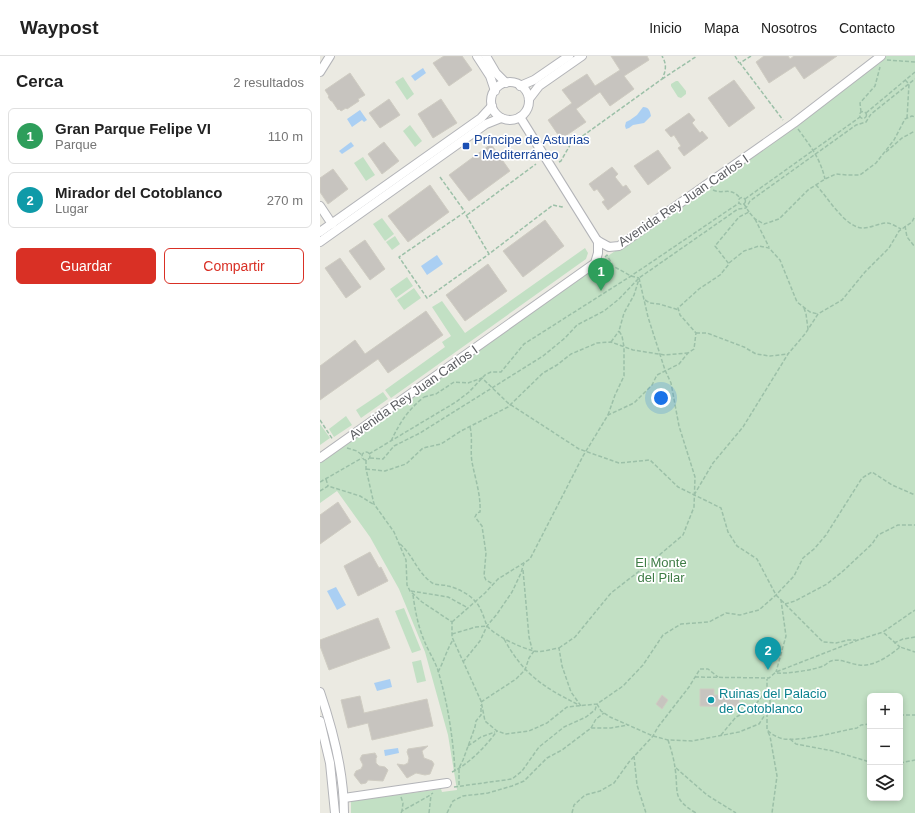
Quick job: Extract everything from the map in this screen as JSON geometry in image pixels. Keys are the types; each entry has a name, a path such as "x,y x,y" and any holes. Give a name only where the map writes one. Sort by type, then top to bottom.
{"street":[{"path":"320,72 330,56"},
{"path":"477,56 490,76 495,90"},
{"path":"486,56 496,72 506,83"},
{"path":"520,86 534,80 568,56"},
{"path":"529,99 527,94 520,86 506,83 495,90 491,100 495,112 501,118 510,120 520,118 527,109 529,99 539,86 582,56"},
{"name":"Avenida Rey Juan Carlos I","path":"320,458 596,264 598,242 609,247 619,246 794,123 879,58"},
{"path":"320,232 481,118 492,106"},
{"path":"320,242 486,124 501,118"},
{"path":"520,118 598,242"},
{"path":"320,206 332,224"},
{"path":"320,692 330,723 337,756 344,798 344,813"},
{"path":"320,721 330,763 335,813"},
{"path":"344,798 450,785"}],"path":[{"path":"662,56 666,70 662,79"},
{"path":"559,162 570,145 662,79 697,56"},
{"path":"735,56 783,120"},
{"path":"740,64 750,56"},
{"path":"860,118 860,104 875,86 880,66 879,58 915,62"},
{"path":"866,122 864,118 866,113 915,72"},
{"path":"746,208 750,201 856,126 866,122 871,114 915,79"},
{"path":"905,80 909,84 907,118"},
{"path":"861,112 866,113"},
{"path":"754,219 764,224 779,220 808,190 816,185 836,174 847,176 860,174 876,163 894,140 905,119 912,116 915,117"},
{"path":"818,314 810,312 797,302 780,260 769,248 754,219 746,208 744,204 746,202 745,199 860,118 864,118"},
{"path":"794,123 814,150 822,164 825,180"},
{"path":"882,155 902,138 915,131"},
{"path":"466,215 536,164"},
{"path":"440,177 465,212 488,254"},
{"path":"706,184 717,192 735,192 740,198 743,197 745,199"},
{"path":"816,185 840,215 852,224 862,228 888,223 901,229"},
{"path":"362,455 366,452 370,454 456,402 469,392 482,378 491,372 501,372 524,344 631,276 739,203 738,200 740,198"},
{"path":"739,203 744,204"},
{"path":"465,212 399,257 427,298 554,205 563,206"},
{"path":"366,460 370,458 383,459 394,446 420,433 543,356 565,338 577,325 604,311 620,299 639,278 738,209 746,208"},
{"path":"729,264 715,246 739,217 749,212"},
{"path":"694,495 713,463 743,427 788,354 818,314 842,300 889,248 899,231 912,222 915,216"},
{"path":"905,226 906,237 915,247"},
{"path":"679,310 678,308 699,289 720,275 729,264 744,251 759,246 769,248"},
{"path":"606,256 613,266 631,276 639,278"},
{"path":"481,701 516,679 525,669 529,658 534,651 559,648 575,637 612,593 683,534 694,507 694,477 679,426 671,383 665,370 648,317 639,278"},
{"path":"611,342 619,331 624,313 634,295 639,278"},
{"path":"644,300 650,303 679,310 684,320 696,333 707,333 744,347 756,354 770,356 788,354"},
{"path":"803,307 806,314 808,329"},
{"path":"619,331 622,336 624,347 624,376 614,395 608,415 567,485 530,559 498,579 452,622 453,640 481,701 485,721 496,731 506,734 529,731 547,723 567,707 596,704 623,686 643,665 663,635 681,624 710,622 726,613 740,616 759,610 794,576 802,558 814,549 826,535 862,478 872,472 892,485 915,495"},
{"path":"608,415 634,403 652,385 657,375 679,364 688,353 694,349 696,333"},
{"path":"366,468 385,471 406,464 423,448 441,444 510,405 543,373 557,366 571,354 597,343 611,342 633,350 665,355 688,353"},
{"path":"482,378 510,405 579,449 619,463 650,460 678,487 721,508 728,532 737,546 757,559 776,595 823,642 836,643 848,640 858,640"},
{"path":"391,441 400,422 414,404 424,397 436,394 454,382 468,383 482,378"},
{"path":"320,420 334,440"},
{"path":"470,427 471,460 480,508 480,512 477,513 475,517 482,526 486,554 484,576 486,580 493,584"},
{"path":"345,449 357,451 362,455"},
{"path":"362,458 366,460"},
{"path":"320,482 362,458"},
{"path":"366,460 366,468 374,504 394,532 399,543 406,560 407,585 410,591 422,602 452,622"},
{"path":"326,479 328,486"},
{"path":"320,491 328,486 360,496 374,504"},
{"path":"785,604 795,602 827,584 872,544 878,535 898,525 915,524"},
{"path":"399,543 406,549 422,575 432,584 448,586 476,601 487,626 492,631 503,638 534,651"},
{"path":"463,662 480,641 487,626 512,592 524,563"},
{"path":"523,568 529,636 532,649"},
{"path":"410,591 448,597 468,608"},
{"path":"413,594 423,638 438,672 449,718 455,771"},
{"path":"776,672 786,636 781,600"},
{"path":"695,677 768,678 776,672 858,640 883,632 915,610"},
{"path":"452,634 476,627 487,626"},
{"path":"883,632 900,647 915,652"},
{"path":"894,643 903,639 915,637"},
{"path":"503,638 513,656 532,677 547,688 581,706"},
{"path":"438,672 453,640"},
{"path":"776,672 785,674 822,666 832,661 841,661 860,665 876,662 887,658 900,647"},
{"path":"559,648 562,666 571,692 581,706"},
{"path":"572,813 574,805 585,795 600,791 614,783 634,756 654,736 658,727 689,687 700,668 708,668 718,677"},
{"path":"596,704 601,711 610,717 654,736 668,740 692,741 739,732 759,724 770,707 770,697 767,690 768,678"},
{"path":"721,735 736,717 752,708 767,690"},
{"path":"459,785 459,768 476,720 481,715 481,701"},
{"path":"450,785 512,779 522,771 539,747 564,727 595,710 596,704"},
{"path":"447,813 453,801 463,796 488,793 524,781 547,758 562,750 591,728 596,719 604,713"},
{"path":"767,713 767,730 770,736 777,776 772,813"},
{"path":"903,714 915,715"},
{"path":"767,730 782,739 790,739 857,728 861,725 867,724"},
{"path":"591,728 611,728 630,725"},
{"path":"468,746 481,737 496,731"},
{"path":"452,772 483,748 496,731"},
{"path":"790,739 796,744 833,751 867,761"},
{"path":"668,740 676,768 676,786 679,800 695,813"},
{"path":"634,756 637,785 646,813"},
{"path":"903,762 915,760"},
{"path":"676,768 706,795 736,813"},
{"path":"401,812 436,791"},
{"path":"400,794 403,803 401,812"},
{"path":"429,813 431,795"}],"green space":[{"name":"El Monte del Pilar","path":"886,56 915,56 915,813 351,813 351,801 441,789 442,792 457,790 448,735 425,652 399,589 370,537 337,491 320,503 320,461 599,262 752,158"},
{"path":"403,77 414,94 407,100 395,82"},
{"path":"678,81 686,91 686,94 681,98 678,97 671,86 671,84"},
{"path":"410,125 422,141 415,147 403,131"},
{"path":"363,157 375,175 366,181 354,163"},
{"path":"382,218 394,234 385,241 373,224"},
{"path":"395,236 400,244 392,250 386,242"},
{"path":"585,248 588,253 586,259 391,398 385,390 445,347 442,342 451,336 432,307 442,301 465,333"},
{"path":"407,277 413,286 396,298 390,289"},
{"path":"414,288 421,298 404,310 397,300"},
{"path":"383,392 388,399 361,418 356,410"},
{"path":"346,416 352,425 334,437 329,429"},
{"path":"320,424 330,438 320,445"},
{"path":"404,608 421,650 412,653 395,611"},
{"path":"421,660 426,681 417,683 412,662"}],"water":[{"path":"423,68 426,73 415,81 411,76"},
{"path":"643,107 650,111 651,116 644,123 633,125 626,129 626,122 637,115"},
{"path":"360,110 367,120 364,122 362,120 352,127 347,119"},
{"path":"351,142 354,146 342,154 339,151"},
{"path":"437,255 443,264 427,275 421,266"},
{"path":"336,587 346,605 337,610 327,591"},
{"path":"390,679 392,687 377,691 374,683"},
{"path":"398,748 399,753 385,756 384,750"}],"building":[{"path":"444,56 462,56 472,70 449,86 433,63"},
{"path":"611,56 647,56 649,60 624,76 634,89 610,106 600,92 576,109 586,122 561,139 548,120 572,103 562,90 587,74 595,86 620,70"},
{"path":"764,56 788,56 790,59 794,56 837,56 804,79 795,66 769,83 756,62"},
{"path":"350,73 365,95 347,109 346,108 341,111 339,109 338,110 331,101 325,90"},
{"path":"734,80 755,108 729,127 708,98"},
{"path":"389,99 400,115 380,128 369,113"},
{"path":"441,99 457,123 433,138 418,114"},
{"path":"689,113 695,120 692,123 700,133 702,131 708,138 684,156 678,148 681,146 674,135 671,137 665,130"},
{"path":"384,142 399,161 382,174 368,154"},
{"path":"491,144 510,171 469,201 449,175"},
{"path":"658,150 671,168 648,185 634,166"},
{"path":"612,167 618,174 615,177 623,187 626,185 631,192 608,210 602,202 605,200 597,189 594,191 589,184"},
{"path":"333,169 348,189 328,204 320,192 320,178"},
{"path":"430,185 449,212 408,242 388,216"},
{"path":"545,220 564,246 523,277 503,251"},
{"path":"365,240 385,269 370,280 349,251"},
{"path":"340,258 361,287 346,298 325,268"},
{"path":"488,264 507,291 465,321 446,295"},
{"path":"426,311 443,335 388,373 378,359 320,400 320,366 355,340 365,354"},
{"path":"338,502 351,522 320,544 320,515"},
{"path":"370,552 379,568 381,567 388,581 358,596 344,566"},
{"path":"378,618 390,648 329,670 320,646 320,640"},
{"path":"700,689 714,689 714,695 731,695 731,690 739,690 739,707 700,706"},
{"path":"662,695 668,700 662,709 656,704"},
{"path":"360,696 364,713 427,699 433,726 372,740 368,723 348,728 341,700"},
{"path":"428,746 422,751 424,758 432,761 434,764 430,774 425,775 416,773 407,778 397,764 404,765 408,763 408,749"},
{"path":"375,753 377,757 376,763 388,770 383,781 368,780 366,783 361,784 354,775 363,765 360,759 362,755"}],"place":[{"name":"Príncipe de Asturias - Mediterráneo","path":"466,146"},
{"name":"Gran Parque Felipe VI","path":"601,291"},
{"name":"Mirador del Cotoblanco","path":"768,670"},
{"name":"Ruinas del Palacio de Cotoblanco","path":"711,700"}]}
